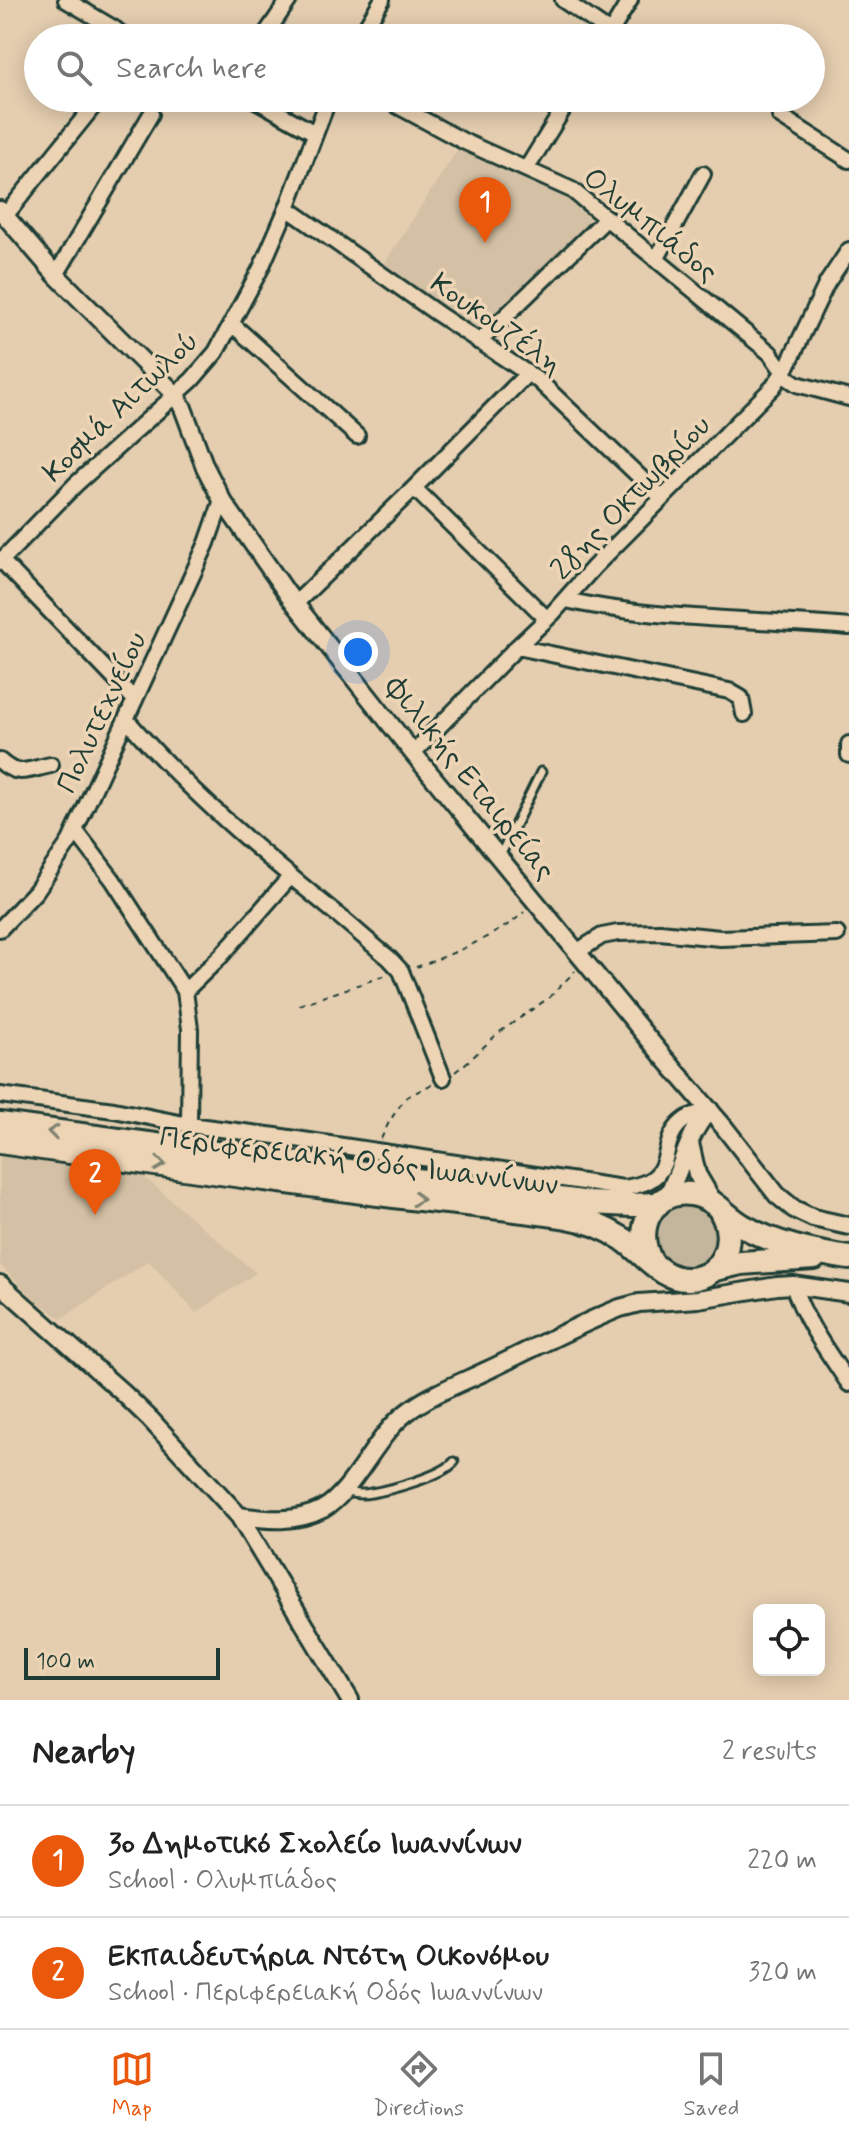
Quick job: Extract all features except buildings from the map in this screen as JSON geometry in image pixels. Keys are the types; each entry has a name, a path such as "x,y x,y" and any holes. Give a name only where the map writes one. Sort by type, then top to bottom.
{"highway":[{"name":"Περιφερειακή Οδός Ιωαννίνων","path":"0,1124 589,1203 632,1205 661,1201 673,1195 700,1195 762,1236 844,1258"},
{"name":"Περιφερειακή Οδός Ιωαννίνων","path":"0,1142 570,1218 607,1230 622,1239 664,1273 680,1279 688,1289 715,1269 757,1262 844,1258"},
{"path":"651,1261 644,1245 644,1227 647,1218 661,1201"},
{"path":"715,1269 728,1246 728,1228 718,1208"}],"street":[{"path":"66,0 107,24"},
{"path":"273,24 289,0"},
{"path":"367,24 382,0"},
{"path":"563,0 594,24"},
{"path":"615,24 630,0"},
{"path":"3,213 88,112"},
{"path":"277,112 315,133"},
{"name":"Κοσμά Αιτωλού","path":"0,561 76,484 176,395 209,361 261,268 323,112"},
{"name":"Ολυμπιάδος","path":"409,112 465,142 572,190 770,353 784,373"},
{"path":"527,168 561,112"},
{"path":"56,275 151,114"},
{"path":"780,116 849,160"},
{"path":"656,260 703,174"},
{"name":"Κουκουζέλη","path":"287,208 528,373 662,498"},
{"name":"Φιλικής Εταιρείας","path":"3,213 56,275 176,395 222,500 295,604 413,753 764,1179 794,1209 813,1218 849,1226"},
{"path":"479,342 607,218"},
{"name":"28ης Οκτωβρίου","path":"413,753 773,387 784,373 827,283 849,250"},
{"path":"232,324 357,436"},
{"path":"295,604 528,373"},
{"path":"784,373 797,384 849,398"},
{"path":"414,488 547,619"},
{"name":"Πολυτεχνείου","path":"0,929 36,891 62,855 75,830 207,543 222,500"},
{"path":"0,561 135,700"},
{"path":"566,600 653,613 849,627"},
{"path":"517,647 729,691 741,698 744,714"},
{"path":"126,719 176,775 231,827 401,971 443,1078"},
{"path":"849,744 849,755"},
{"path":"0,761 10,770 19,771 51,765"},
{"path":"75,830 113,880 185,991 190,1029 189,1125"},
{"path":"185,991 221,956 290,877"},
{"path":"580,954 602,936 618,933 660,932 720,938 837,934"},
{"path":"0,1095 623,1188 652,1181 661,1170 675,1130 685,1120 710,1110"},
{"path":"661,1201 679,1173 694,1130 710,1110"},
{"path":"690,1142 697,1174 718,1208"},
{"path":"0,1284 141,1410 239,1516 350,1700"},
{"path":"793,1285 814,1333 849,1384"},
{"path":"239,1516 296,1519 326,1507 343,1491 390,1428 408,1411 620,1308 688,1289 793,1285 849,1293"}],"lane":[{"path":"499,858 541,772"},
{"path":"343,1491 364,1494 380,1491 440,1473 454,1462"}],"path":[{"path":"299,1005 437,960 517,919 536,900"},
{"path":"378,1152 389,1122 405,1098 462,1068 497,1034 550,997 576,969 580,954"}],"shaded area":[{"path":"459,147 526,175 566,197 593,222 482,332 384,264"},
{"path":"0,1149 135,1169 256,1273 196,1313 149,1261 61,1319 31,1296 0,1265"},
{"path":"693,1202 708,1210 718,1224 715,1257 695,1271 662,1264 650,1234 668,1206"}],"place":[{"name":"3ο Δημοτικό Σχολείο Ιωαννίνων","path":"485,243"},
{"name":"Εκπαιδευτήρια Ντότη Οικονόμου","path":"95,1215"}]}
